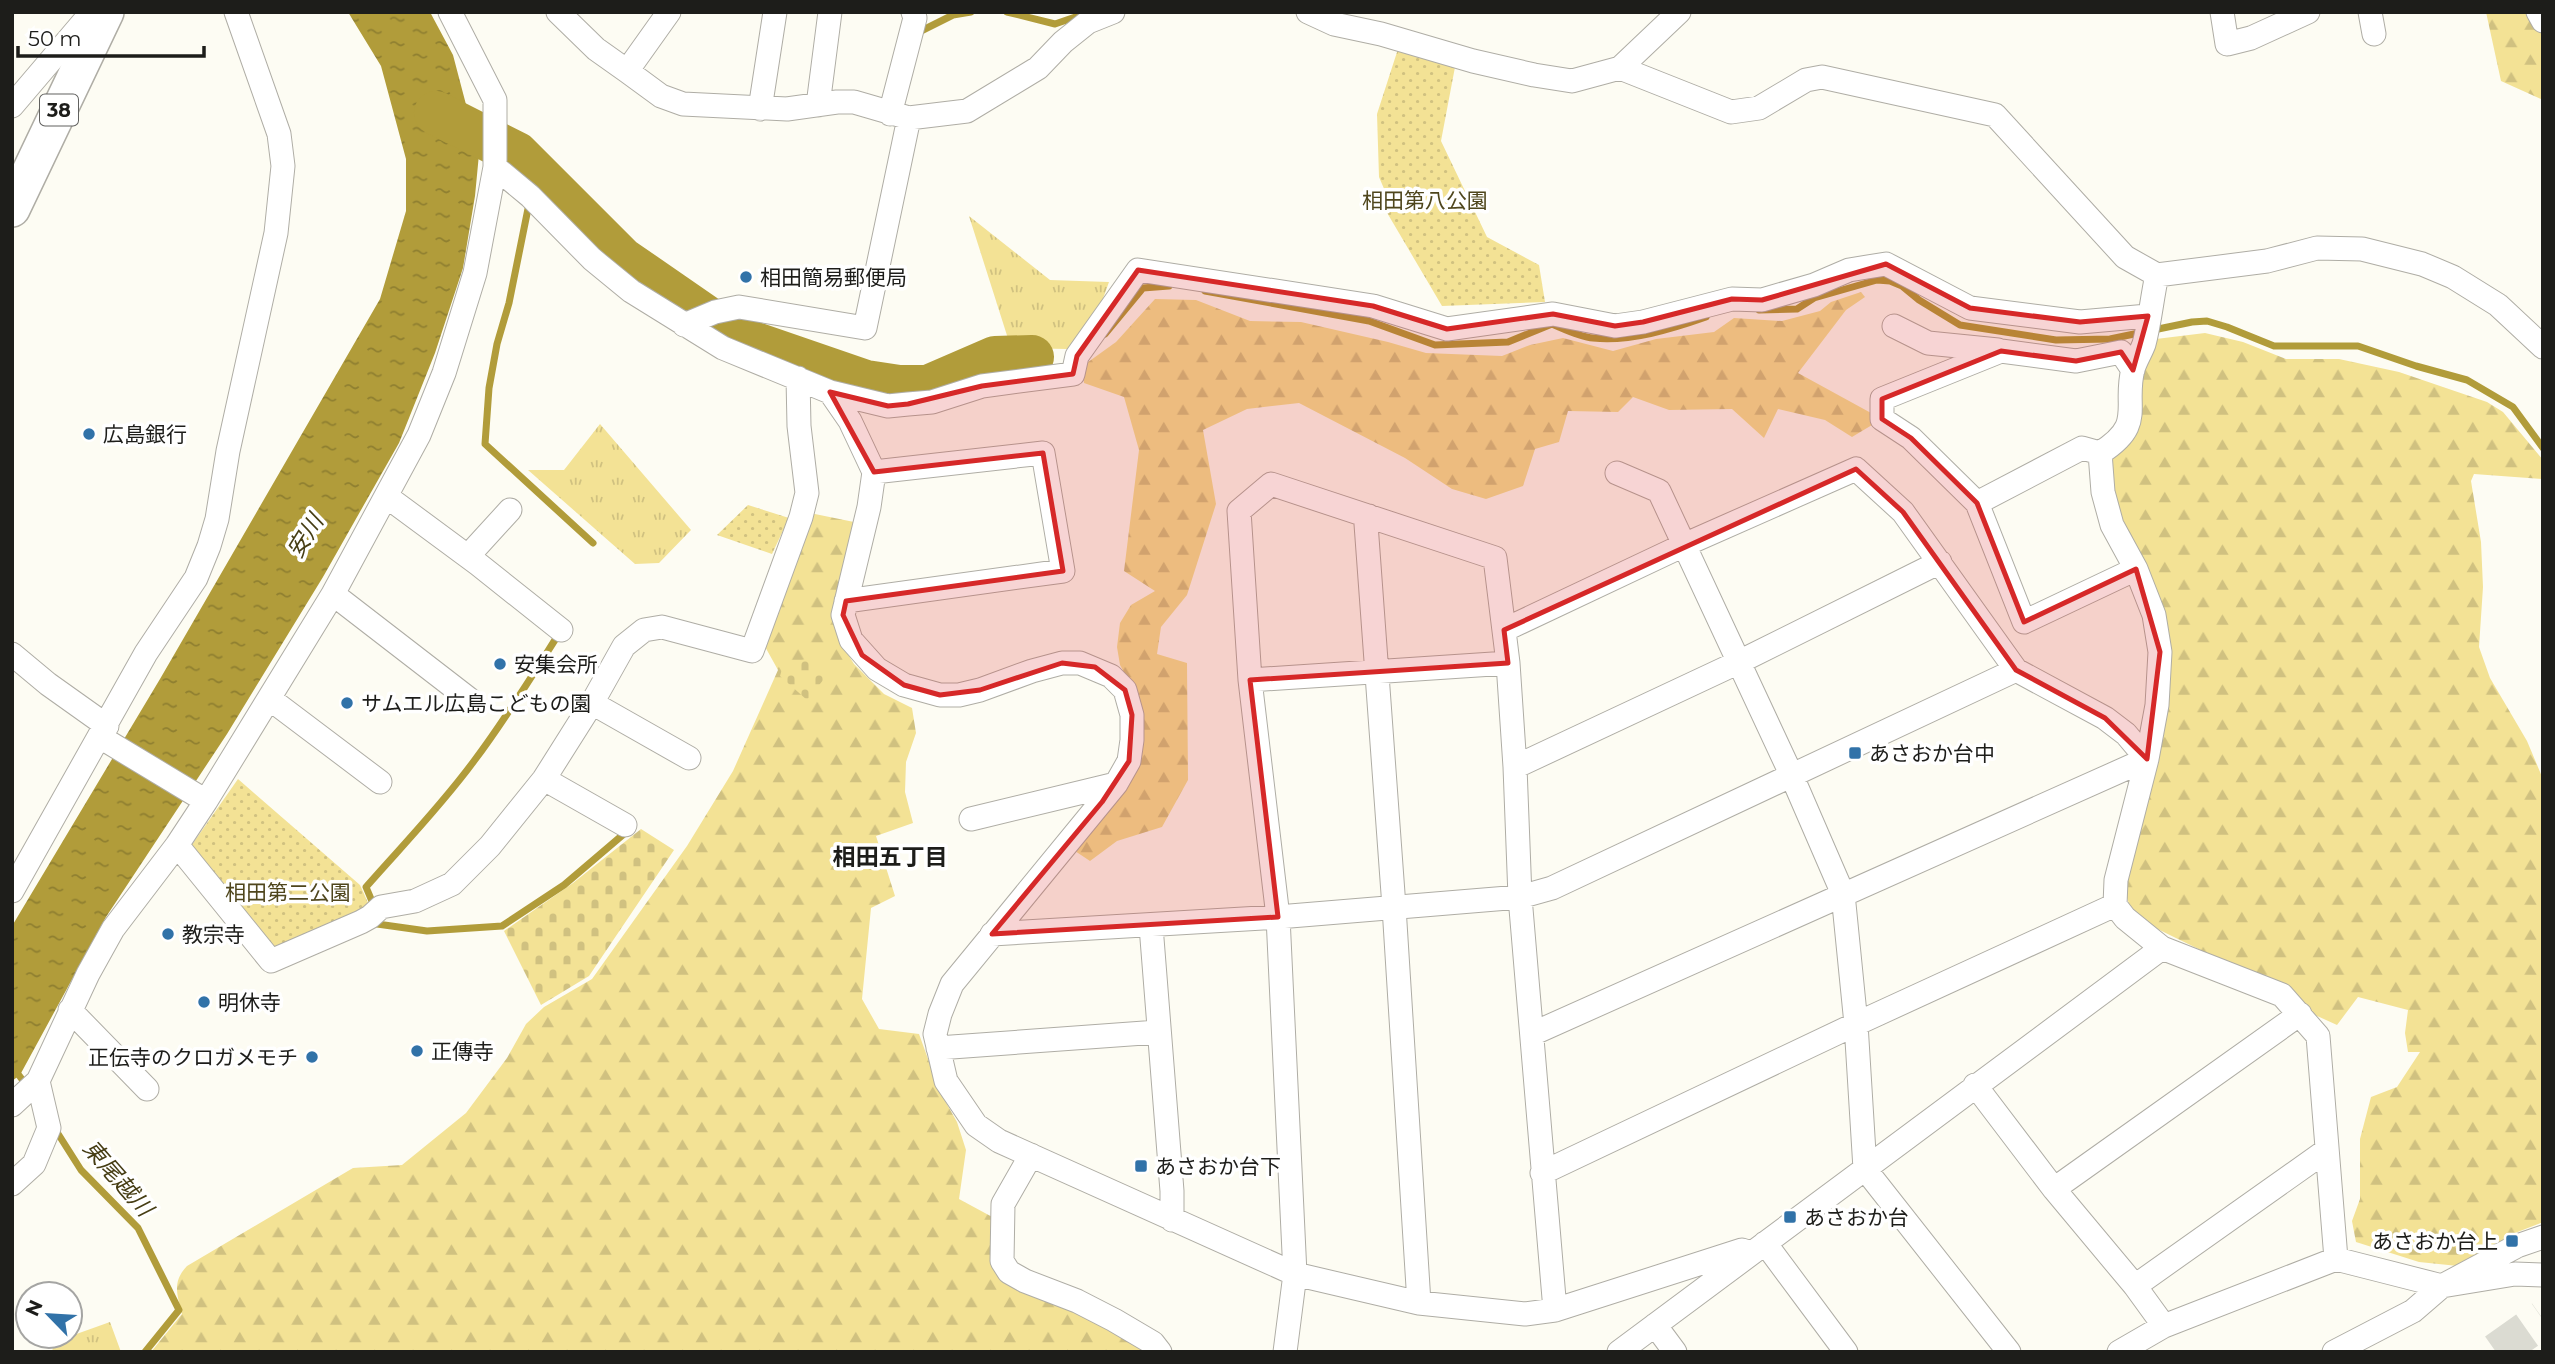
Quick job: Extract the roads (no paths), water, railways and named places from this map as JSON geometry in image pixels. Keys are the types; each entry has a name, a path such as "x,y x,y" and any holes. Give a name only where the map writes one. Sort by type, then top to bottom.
{"main road":[{"name":"38","path":"12,209 106,12"}],"street":[{"path":"12,106 92,12"},
{"path":"12,891 70,787 135,696 146,653 196,578 217,519 228,451 276,233 283,166 279,134 236,12"},
{"path":"12,1105 38,1081 70,1010 113,929 177,845 206,801 333,594 419,435 452,354 475,272 495,167 495,100 450,12"},
{"path":"558,12 596,49 661,96 683,104 788,110 854,102 899,116 967,111 1038,68 1087,22 1113,12"},
{"path":"627,71 669,12"},
{"path":"760,109 775,12"},
{"path":"818,105 830,12"},
{"path":"1308,12 1334,24 1381,34 1473,61 1534,75 1572,80 1620,68 1679,12"},
{"path":"2222,12 2227,44 2251,38 2308,12"},
{"path":"2538,12 2543,21"},
{"path":"698,319 739,307 865,328 899,116 919,14"},
{"path":"1620,68 1731,112 1759,108 1806,80 1822,78 1995,116 2124,257 2157,275 2267,261 2317,248 2362,249 2422,264 2453,277 2498,304 2543,347"},
{"path":"495,167 530,196 592,259 632,291 698,319 723,348 830,392 888,406 932,402 982,386 1073,374 1077,356 1138,270 1373,306 1447,329 1553,314 1615,326 1643,322 1732,299 1762,300 1814,285 1849,271 1886,264 1970,308 2080,321 2148,316"},
{"path":"1977,503 2082,448 2100,453 2114,444 2127,426 2132,411 2133,370 2144,343 2157,275"},
{"path":"1894,326 1928,343 2076,361 2121,352 2133,370"},
{"path":"2001,351 1882,399 1882,419 1911,438 1977,503 2024,622 2136,569"},
{"path":"177,845 271,961 361,922 381,906 415,901 452,884 490,846 544,779 624,646 644,630 662,627 752,650 801,517 807,493 799,426 798,378"},
{"path":"830,392 850,421 874,472 869,507 843,615 851,640 862,655 877,669 904,685 940,695 959,695 1062,663 1080,663 1111,676 1125,690 1132,715 1129,761 1116,784 952,984 940,1014 934,1034 946,1081 976,1125 999,1141 1295,1274 1419,1303 1525,1314 1555,1310 1742,1250 1758,1248"},
{"path":"846,601 1063,571 1044,453 874,472"},
{"path":"2100,453 2103,492 2112,525 2136,569 2154,615 2160,652 2157,705 2147,759 2116,880 2115,905 2125,918 2162,948 2282,995 2318,1036 2336,1259"},
{"path":"1504,630 1684,545 1856,469 1903,512 2016,670 2105,718 2126,734 2147,759"},
{"path":"1617,473 1659,491 1791,774 1843,894 1856,1024 1865,1169 2009,1352"},
{"path":"1284,1352 1295,1274 1278,917 1250,680 1239,511 1271,484 1494,558 1508,663 1520,897 1555,1310"},
{"path":"386,496 562,630"},
{"path":"468,556 510,510"},
{"path":"1368,516 1366,524 1419,1303"},
{"path":"1515,767 1739,662 1940,562"},
{"path":"333,594 469,699"},
{"path":"12,654 109,734 206,801"},
{"path":"1250,680 1508,663"},
{"path":"992,934 1151,926 1520,897 1552,888 2016,670"},
{"path":"270,699 380,782"},
{"path":"592,703 690,758"},
{"path":"1532,1034 2147,759"},
{"path":"544,779 625,825"},
{"path":"971,819 1116,784"},
{"path":"1542,1173 2115,905"},
{"path":"1151,926 1172,1191 1171,1220"},
{"path":"1619,1352 2162,948"},
{"path":"70,1010 146,1089"},
{"path":"2054,1189 2300,1014"},
{"path":"938,1048 1158,1032"},
{"path":"12,1184 34,1164 49,1128 38,1081"},
{"path":"1975,1085 2164,1326"},
{"path":"2135,1286 2327,1150"},
{"path":"1031,1155 1003,1204 1002,1261 1009,1272 1077,1301 1153,1343 1160,1352"},
{"path":"2334,1352 2413,1311 2442,1286 2517,1247 2543,1237"},
{"path":"1758,1248 1846,1352"},
{"path":"2119,1352 2164,1326 2336,1259 2442,1286 2515,1274 2543,1275"},
{"path":"1655,1325 1675,1352"}],"water":[{"name":"安川","path":"348,12 430,12 453,55 479,154 463,268 435,353 399,443 323,577 227,734 106,917 20,1075 12,1081 12,926 160,679 380,299 406,211 406,159 381,66"}],"waterway":[{"path":"917,33 953,15 971,12"},
{"path":"1007,12 1055,24 1084,14"},
{"path":"436,113 517,154 622,259 735,337 866,382 899,387 928,387 995,358 1032,357"},
{"path":"535,174 509,303 497,344 489,388 485,444 593,543"},
{"path":"1759,310 1797,309 1814,298 1877,280 1902,286 1919,300 1960,325 2056,340 2110,339 2207,321 2274,346 2358,346 2467,380 2513,407 2543,448"},
{"path":"1105,334 1143,288 1169,286"},
{"path":"1205,291 1369,321 1435,345 1508,342 1552,324 1588,337 1621,338 1665,330 1706,317"},
{"path":"374,906 366,887 461,778 507,714 560,632"},
{"path":"370,923 427,931 502,926 564,885 625,833"},
{"name":"東尾越川","path":"12,1066 27,1086"},
{"name":"東尾越川","path":"55,1129 81,1170 138,1228 179,1310 145,1352"}],"tunnel":[{"path":"2496,1352 2543,1319"}],"place":[{"name":"相田簡易郵便局","path":"746,277"},
{"name":"広島銀行","path":"89,434"},
{"name":"安集会所","path":"500,664"},
{"name":"サムエル広島こどもの園","path":"347,703"},
{"name":"あさおか台中","path":"1855,753"},
{"name":"教宗寺","path":"168,934"},
{"name":"明休寺","path":"204,1002"},
{"name":"正傳寺","path":"417,1051"},
{"name":"正伝寺のクロガメモチ","path":"312,1057"},
{"name":"あさおか台下","path":"1141,1166"},
{"name":"あさおか台","path":"1790,1217"},
{"name":"あさおか台上","path":"2512,1241"}],"district":[{"name":"相田五丁目","path":"890,857"}],"park label":[{"name":"相田第八公園","path":"1425,200"},
{"name":"相田第二公園","path":"288,892"}]}
